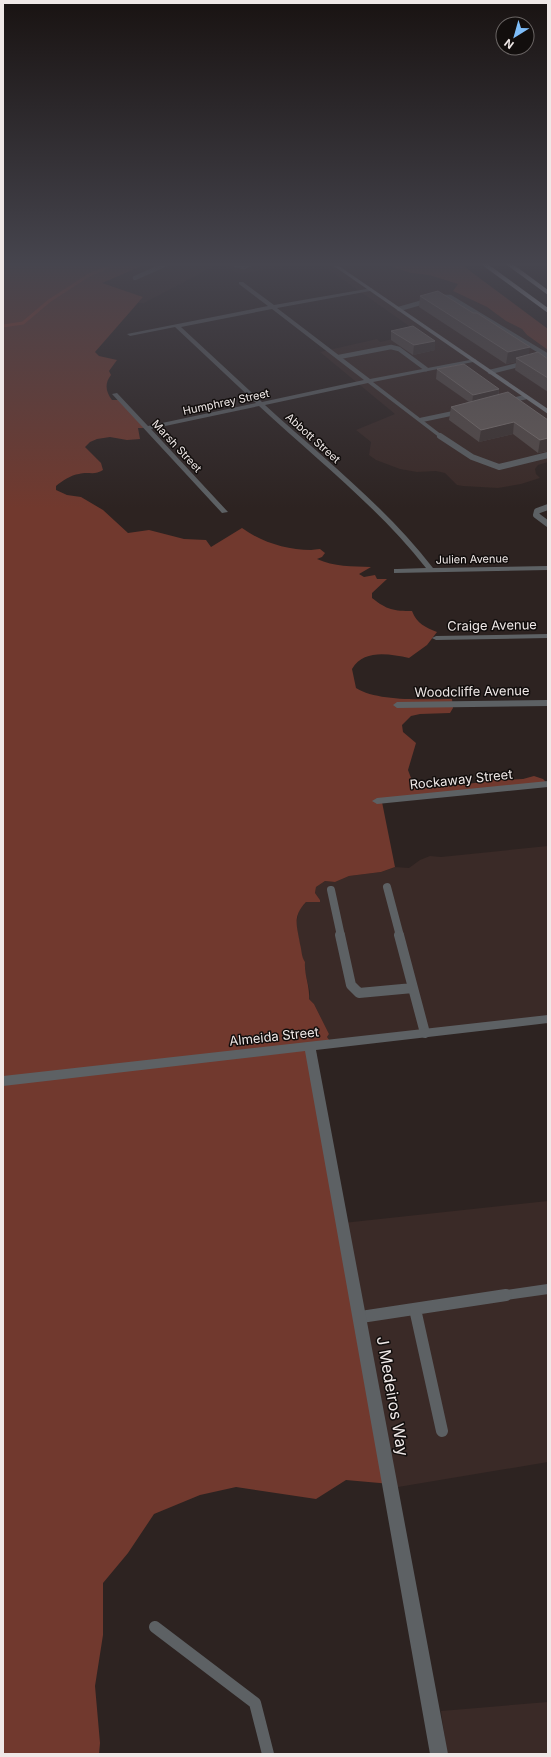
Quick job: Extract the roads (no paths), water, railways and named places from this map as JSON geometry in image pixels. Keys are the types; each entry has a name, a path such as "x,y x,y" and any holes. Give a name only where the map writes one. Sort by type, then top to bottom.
{"main road":[{"path":"450,344 548,412"}],"street":[{"name":"Abbott Street","path":"196,344 358,493 415,548 431,570"},
{"path":"322,344 440,436"},
{"name":"Humphrey Street","path":"148,428 261,405 369,380 473,360"},
{"name":"Marsh Street","path":"115,394 224,512"},
{"name":"Julien Avenue","path":"397,571 548,568"},
{"name":"Craige Avenue","path":"436,638 548,636"},
{"name":"Woodcliffe Avenue","path":"397,705 548,703"},
{"name":"Rockaway Street","path":"377,801 548,784"},
{"name":"Almeida Street","path":"3,1081 548,1019"},
{"name":"J Medeiros Way","path":"310,1046 361,1317 439,1754"}],"lane":[{"path":"527,344 548,357"},
{"path":"339,357 391,347 399,349 426,369"},
{"path":"541,360 548,357"},
{"path":"490,372 534,362"},
{"path":"504,402 526,397"},
{"path":"421,420 466,410"},
{"path":"440,436 472,457 499,467 548,455"},
{"path":"548,507 537,512 536,514 548,524"},
{"path":"387,887 425,1033"},
{"path":"331,890 351,985 359,993 370,994 413,988"},
{"path":"361,1317 548,1290"},
{"path":"415,1309 442,1431"},
{"path":"155,1627 254,1703 268,1754"}]}
